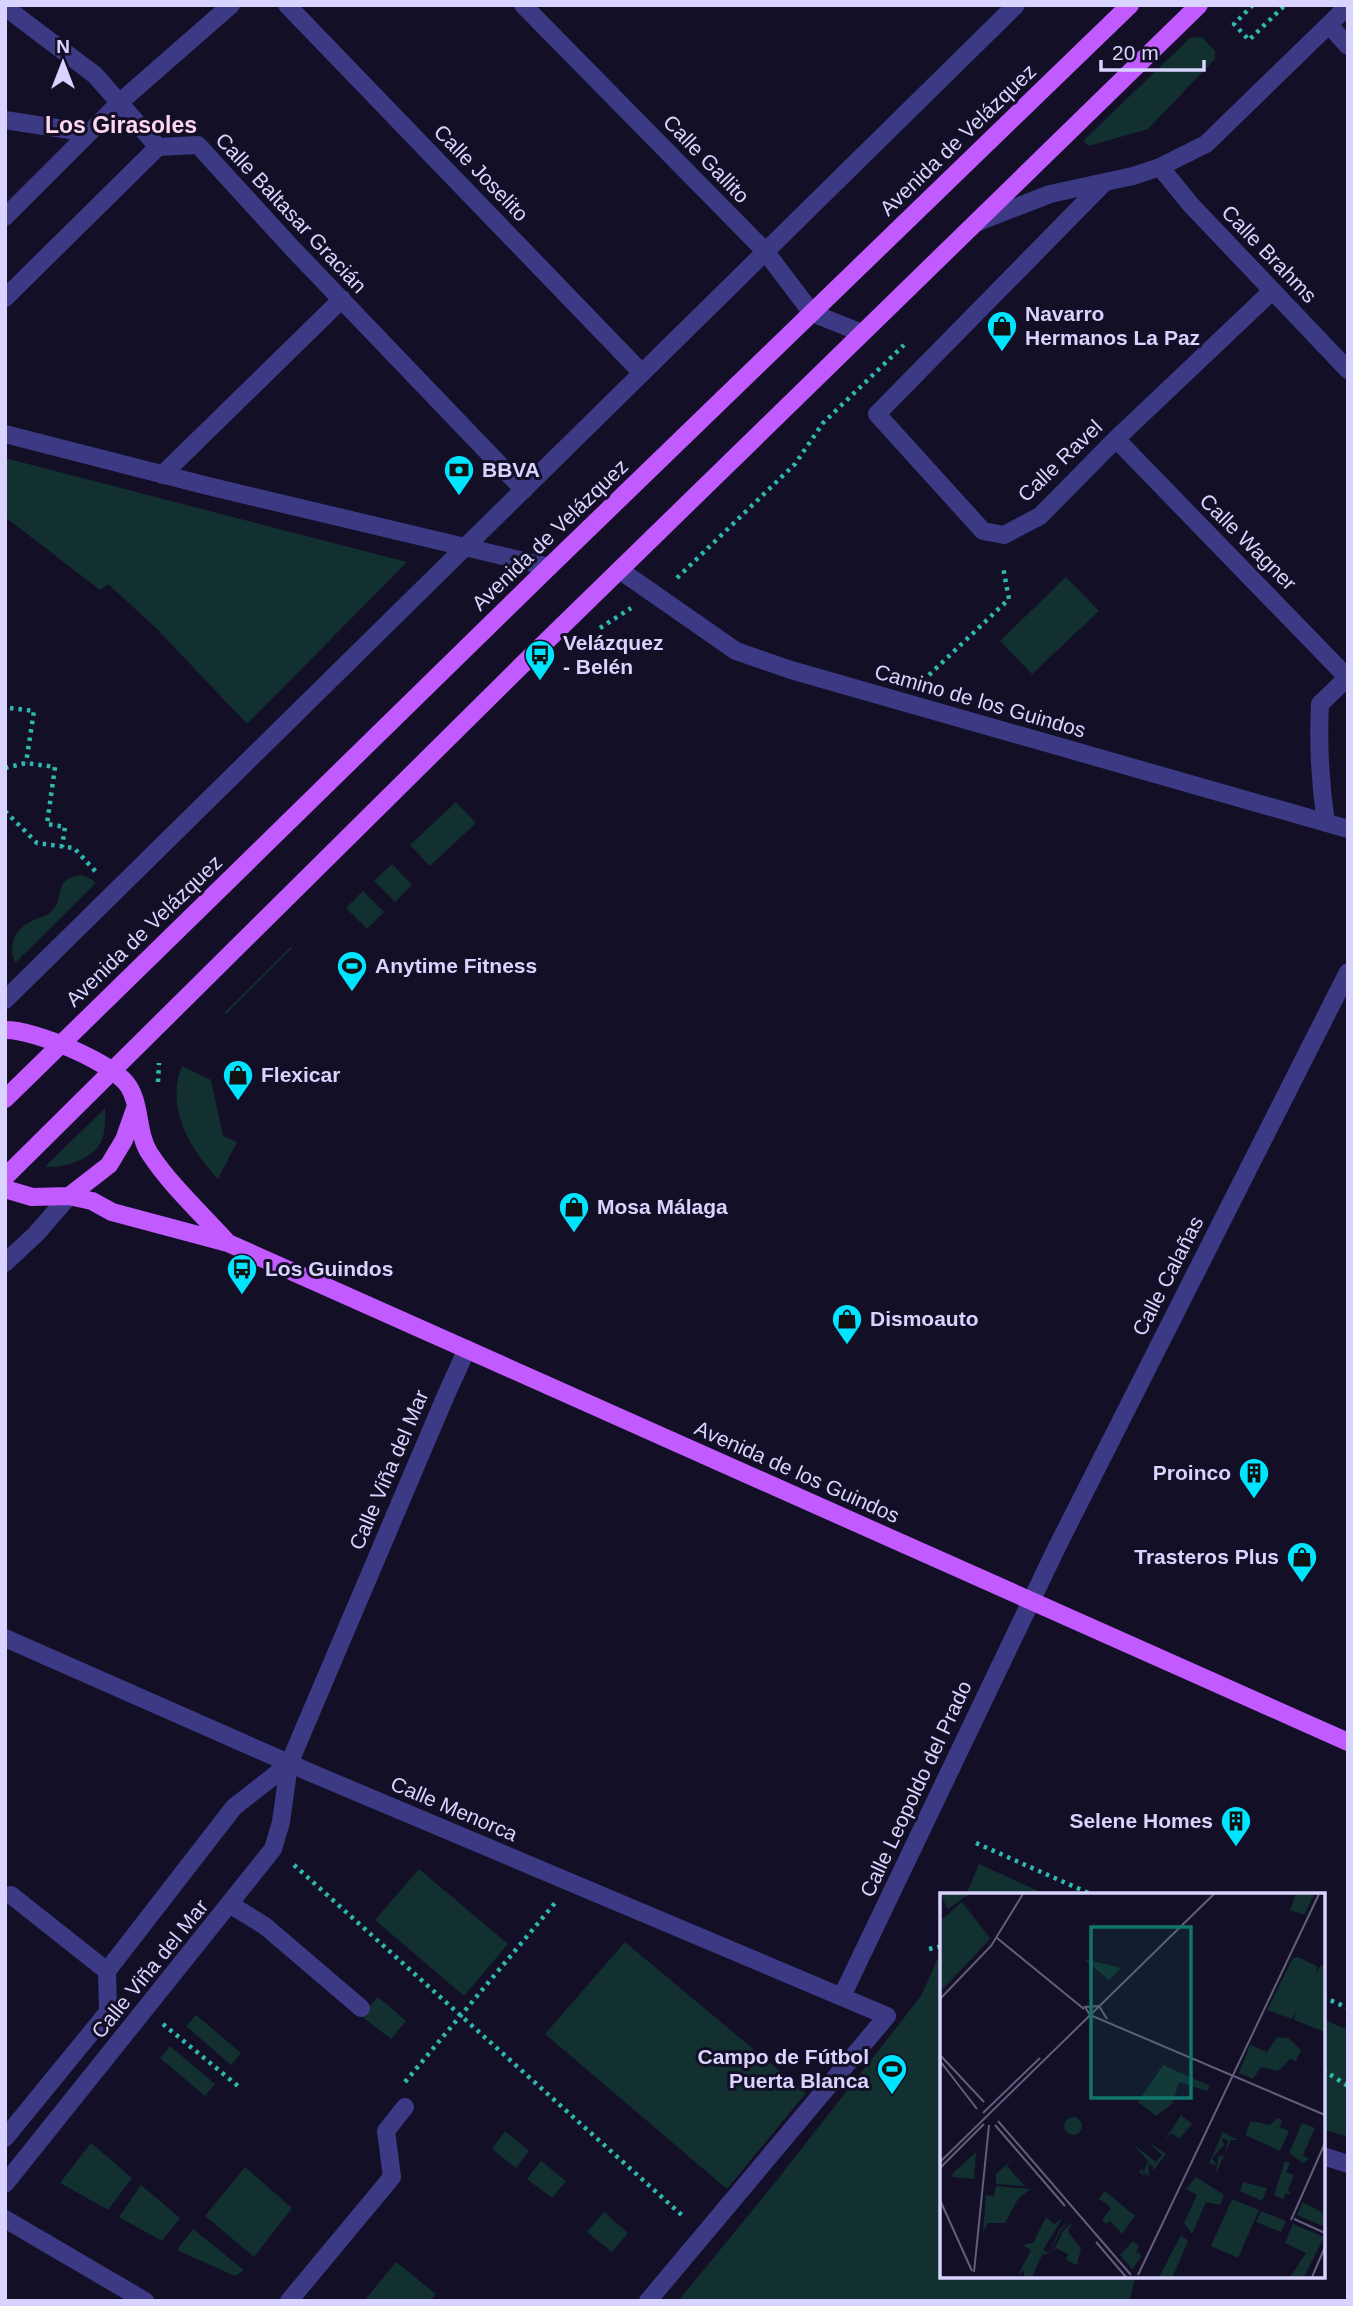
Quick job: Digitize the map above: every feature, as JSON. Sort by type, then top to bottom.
[{"type":"main road","name":"Avenida de Velázquez","points":[[5,1099],[549,567],[1130,5]]},
{"type":"main road","points":[[5,1177],[1199,5]]},
{"type":"main road","points":[[5,1030],[36,1034],[113,1069]]},
{"type":"main road","name":"Avenida de los Guindos","points":[[113,1069],[130,1087],[147,1150],[159,1167],[228,1243]]},
{"type":"main road","points":[[69,1196],[109,1165],[124,1140],[136,1107]]},
{"type":"main road","name":"Avenida de los Guindos","points":[[5,1189],[32,1197],[69,1196],[92,1201],[112,1212],[228,1243],[1348,1742]]},
{"type":"street","points":[[5,217],[119,103],[231,5]]},
{"type":"street","name":"Calle Joselito","points":[[287,5],[641,372]]},
{"type":"street","name":"Calle Gallito","points":[[523,5],[765,251],[812,313]]},
{"type":"street","points":[[5,1000],[1016,5]]},
{"type":"street","points":[[978,222],[1050,194],[1102,184],[1160,167],[1206,144],[1348,6]]},
{"type":"street","points":[[5,7],[95,75],[158,146],[5,298]]},
{"type":"street","points":[[1329,25],[1348,46]]},
{"type":"street","points":[[5,120],[89,133]]},
{"type":"street","name":"Calle Baltasar Gracián","points":[[158,146],[198,145],[524,490]]},
{"type":"street","name":"Calle Brahms","points":[[1160,167],[1181,194],[1348,370]]},
{"type":"street","name":"Calle Ravel","points":[[1102,184],[877,414],[983,531],[1004,535],[1040,516],[1116,439],[1272,291]]},
{"type":"street","points":[[162,475],[342,299]]},
{"type":"street","points":[[812,313],[862,333]]},
{"type":"street","points":[[5,434],[162,475],[549,567]]},
{"type":"street","name":"Calle Wagner","points":[[1116,439],[1348,677]]},
{"type":"street","name":"Camino de los Guindos","points":[[621,571],[736,651],[791,670],[1348,829]]},
{"type":"street","points":[[1326,823],[1318,735],[1320,704],[1348,677]]},
{"type":"street","name":"Calle Calañas","points":[[1030,1601],[1348,971]]},
{"type":"street","points":[[5,1263],[36,1234],[69,1196]]},
{"type":"street","name":"Calle Viña del Mar","points":[[5,2185],[274,1849],[281,1822],[289,1763],[467,1349]]},
{"type":"street","name":"Calle Leopoldo del Prado","points":[[842,1996],[1030,1601]]},
{"type":"street","name":"Calle Menorca","points":[[5,1638],[289,1763],[887,2016],[704,2235]]},
{"type":"street","name":"Calle Viña del Mar","points":[[5,2138],[108,2012],[107,1971],[234,1807],[289,1763]]},
{"type":"street","points":[[12,1895],[107,1971]]},
{"type":"street","points":[[231,1905],[265,1926],[360,2008]]},
{"type":"street","points":[[289,2301],[392,2177],[386,2131],[405,2107]]},
{"type":"street","points":[[1325,2157],[1348,2164]]},
{"type":"street","points":[[5,2219],[145,2301]]},
{"type":"street","points":[[648,2301],[704,2235]]},
{"type":"path","points":[[1254,5],[1234,24],[1249,40],[1285,5]]},
{"type":"path","points":[[929,675],[1009,600],[1003,567]]},
{"type":"path","points":[[10,708],[34,711],[26,763]]},
{"type":"path","points":[[5,768],[26,763],[55,767],[47,824],[65,827],[62,847]]},
{"type":"path","points":[[5,811],[37,843],[74,848],[114,891]]},
{"type":"path","points":[[976,1843],[1088,1893]]},
{"type":"path","points":[[274,1849],[309,1877],[704,2235]]},
{"type":"path","points":[[402,2086],[559,1899],[567,1881]]},
{"type":"path","points":[[929,1949],[940,1946]]},
{"type":"path","points":[[1325,1998],[1348,2008]]},
{"type":"path","points":[[146,2010],[238,2086]]},
{"type":"path","points":[[1325,2071],[1348,2086]]},
{"type":"green space","points":[[1202,37],[1215,51],[1215,59],[1148,129],[1089,146],[1083,141],[1190,38]]},
{"type":"green space","points":[[5,458],[407,562],[247,724],[156,628],[108,584],[100,590],[5,517]]},
{"type":"green space","points":[[1066,577],[1099,611],[1032,674],[1000,641]]},
{"type":"green space","points":[[456,802],[476,823],[430,866],[410,845]]},
{"type":"green space","points":[[392,864],[412,885],[395,902],[374,881]]},
{"type":"green space","points":[[81,875],[96,883],[15,963],[12,950],[17,933],[26,924],[52,911],[66,880]]},
{"type":"green space","points":[[363,891],[384,912],[367,929],[346,908]]},
{"type":"green space","points":[[292,948],[226,1014],[225,1012]]},
{"type":"green space","points":[[182,1066],[211,1080],[223,1136],[237,1142],[218,1179],[198,1154],[183,1127],[177,1097]]},
{"type":"green space","points":[[105,1108],[104,1134],[91,1154],[76,1162],[45,1167]]},
{"type":"green space","points":[[979,1864],[1043,1893],[967,1893]]},
{"type":"green space","points":[[419,1869],[508,1944],[464,1996],[375,1920]]},
{"type":"green space","points":[[625,1942],[806,2093],[727,2189],[545,2034]]},
{"type":"green space","name":"Campo de Fútbol Puerta Blanca","points":[[940,1953],[940,2278],[1135,2278],[1129,2301],[678,2301],[770,2189],[921,1996]]},
{"type":"green space","points":[[378,1997],[406,2021],[391,2039],[361,2016]]},
{"type":"green space","points":[[196,2015],[241,2053],[231,2065],[186,2026]]},
{"type":"green space","points":[[1325,2020],[1348,2030],[1348,2137],[1325,2130]]},
{"type":"green space","points":[[170,2046],[215,2084],[205,2096],[160,2058]]},
{"type":"green space","points":[[505,2131],[529,2151],[516,2168],[492,2149]]},
{"type":"green space","points":[[91,2143],[132,2178],[108,2210],[60,2183]]},
{"type":"green space","points":[[541,2161],[566,2181],[552,2198],[527,2179]]},
{"type":"green space","points":[[245,2167],[292,2208],[254,2257],[205,2216]]},
{"type":"green space","points":[[141,2185],[180,2218],[162,2241],[119,2217]]},
{"type":"green space","points":[[604,2212],[628,2233],[612,2252],[587,2232]]},
{"type":"green space","points":[[193,2229],[244,2270],[235,2276],[177,2250]]},
{"type":"green space","points":[[396,2262],[436,2294],[430,2301],[364,2301]]},
{"type":"place","name":"Navarro Hermanos La Paz","points":[[1002,353]]},
{"type":"place","name":"BBVA","points":[[459,497]]},
{"type":"place","name":"Velázquez - Belén","points":[[540,682]]},
{"type":"place","name":"Anytime Fitness","points":[[352,993]]},
{"type":"place","name":"Flexicar","points":[[238,1102]]},
{"type":"place","name":"Mosa Málaga","points":[[574,1234]]},
{"type":"place","name":"Los Guindos","points":[[242,1296]]},
{"type":"place","name":"Dismoauto","points":[[847,1346]]},
{"type":"place","name":"Proinco","points":[[1254,1500]]},
{"type":"place","name":"Trasteros Plus","points":[[1302,1584]]},
{"type":"place","name":"Selene Homes","points":[[1236,1848]]},
{"type":"place","name":"Campo de Fútbol Puerta Blanca","points":[[892,2096]]},
{"type":"district","name":"Los Girasoles","points":[[121,125]]}]
